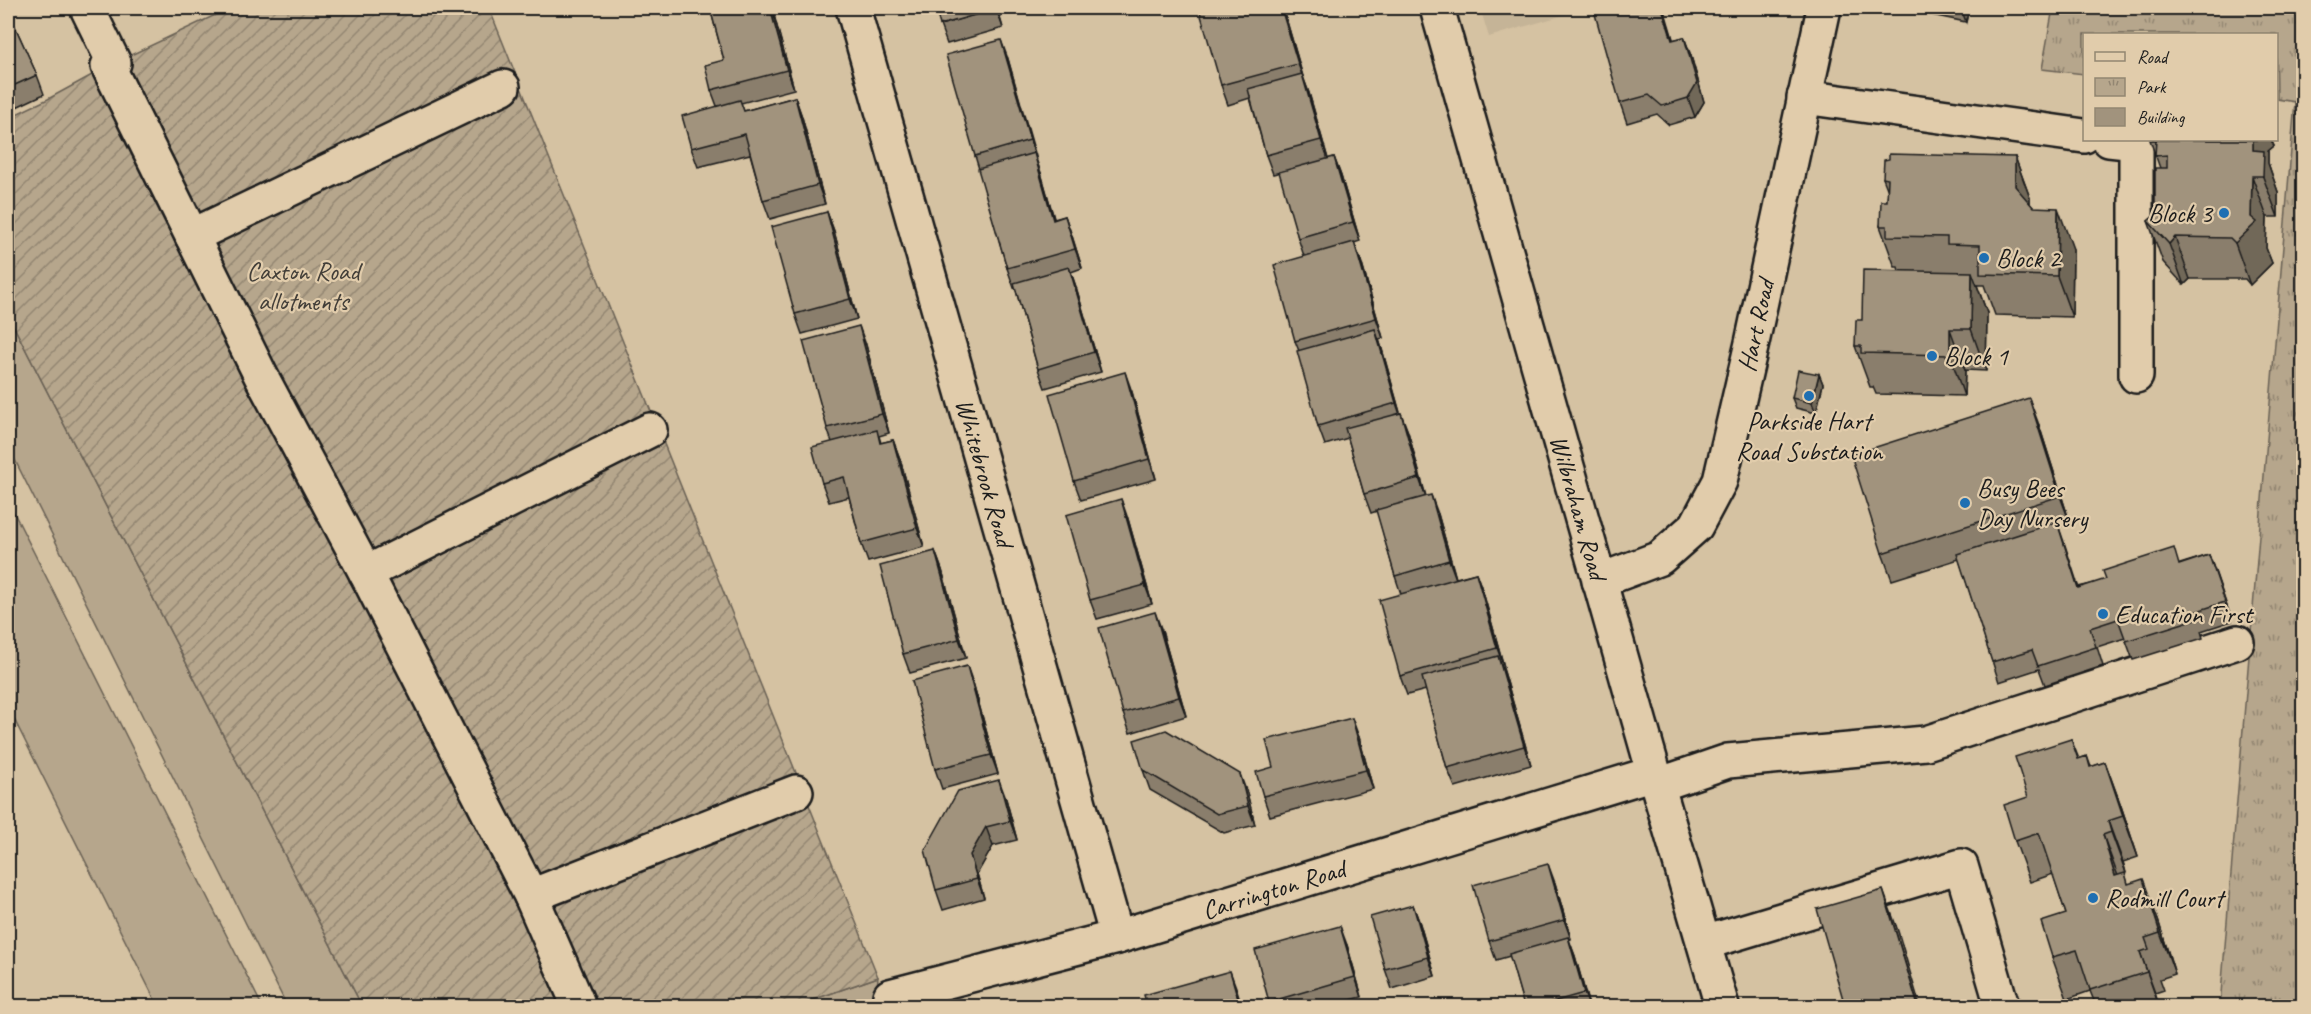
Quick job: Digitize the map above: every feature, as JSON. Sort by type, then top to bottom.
[{"type":"main road","points":[[87,8],[114,63],[108,66],[261,376],[366,573],[531,896],[579,1006]]},
{"type":"main road","name":"Whitebrook Road","points":[[854,8],[1117,938]]},
{"type":"main road","name":"Wilbraham Road","points":[[1437,8],[1722,1006]]},
{"type":"main road","name":"Hart Road","points":[[1599,581],[1660,558],[1696,526],[1720,481],[1824,8]]},
{"type":"main road","points":[[192,236],[503,87]]},
{"type":"main road","points":[[1803,97],[2083,136]]},
{"type":"main road","points":[[2118,141],[2136,143],[2136,376]]},
{"type":"main road","points":[[366,573],[650,429]]},
{"type":"main road","name":"Carrington Road","points":[[890,996],[1117,938],[1656,779],[1728,761],[1926,743],[2237,642]]},
{"type":"main road","points":[[531,896],[796,792]]},
{"type":"main road","points":[[1704,943],[1961,866],[2002,1006]]},
{"type":"shaded area","points":[[1480,8],[1588,8],[1489,37]]},
{"type":"green space","name":"Caxton Road allotments","points":[[230,8],[489,8],[878,977],[795,1006],[362,1006],[8,315],[8,118],[114,63]]},
{"type":"green space","points":[[2053,8],[2303,8],[2303,1006],[2220,1006],[2295,102],[2278,99],[2278,33],[2083,33],[2083,74],[2042,69]]},
{"type":"green space","points":[[8,315],[362,1006],[287,1006],[8,446]]},
{"type":"green space","points":[[8,501],[262,1006],[158,1006],[8,707]]},
{"type":"green space","points":[[878,977],[876,1002],[878,1006],[795,1006]]},
{"type":"building","points":[[710,8],[770,8],[787,70],[711,90],[705,65],[724,60]]},
{"type":"building","points":[[935,8],[996,8],[996,9],[940,25]]},
{"type":"building","points":[[1215,8],[1281,8],[1298,64],[1221,85],[1200,12]]},
{"type":"building","points":[[1619,8],[1662,8],[1672,40],[1684,37],[1697,83],[1688,98],[1662,106],[1649,95],[1620,103],[1595,14]]},
{"type":"building","points":[[8,11],[37,75],[8,88]]},
{"type":"building","points":[[1001,40],[1030,140],[975,156],[946,55]]},
{"type":"building","points":[[1302,74],[1321,140],[1266,155],[1248,89]]},
{"type":"building","points":[[795,97],[818,185],[763,200],[745,134],[691,148],[682,116],[740,100],[744,111]]},
{"type":"building","points":[[2156,141],[2253,141],[2253,150],[2264,151],[2263,176],[2252,176],[2251,217],[2257,222],[2235,243],[2230,238],[2175,237],[2169,244],[2148,221],[2155,215],[2155,168],[2167,168],[2167,155],[2155,156]]},
{"type":"building","points":[[1034,153],[1053,220],[1065,216],[1075,249],[1007,268],[978,169]]},
{"type":"building","points":[[1889,154],[2015,157],[2015,186],[2033,207],[2058,208],[2057,276],[1980,274],[1980,245],[1947,244],[1947,237],[1887,236],[1887,226],[1880,226],[1881,201],[1887,201],[1888,179],[1883,178],[1884,160],[1889,159]]},
{"type":"building","points":[[1334,157],[1353,222],[1298,238],[1279,172]]},
{"type":"building","points":[[827,212],[850,299],[795,314],[771,227]]},
{"type":"building","points":[[1354,242],[1376,318],[1295,341],[1274,265]]},
{"type":"building","points":[[1069,267],[1094,352],[1038,369],[1014,283]]},
{"type":"building","points":[[1863,270],[1972,272],[1971,329],[1950,329],[1950,355],[1861,353],[1861,346],[1855,346],[1856,320],[1862,320]]},
{"type":"building","points":[[859,326],[882,414],[827,428],[803,341]]},
{"type":"building","points":[[1375,329],[1396,403],[1318,426],[1297,351]]},
{"type":"building","points":[[1798,370],[1819,374],[1812,403],[1792,398]]},
{"type":"building","points":[[1125,372],[1149,459],[1074,481],[1049,394]]},
{"type":"building","name":"Busy Bees Day Nursery","points":[[2029,398],[2060,496],[1882,553],[1851,455]]},
{"type":"building","points":[[1401,413],[1419,478],[1364,494],[1345,428]]},
{"type":"building","points":[[877,430],[880,443],[893,440],[917,528],[861,543],[844,477],[822,483],[812,447]]},
{"type":"building","points":[[1431,495],[1449,560],[1395,576],[1376,510]]},
{"type":"building","points":[[1121,499],[1145,585],[1090,600],[1066,515]]},
{"type":"building","name":"Education First","points":[[2057,522],[2078,588],[2106,579],[2103,571],[2174,548],[2179,565],[2209,555],[2225,602],[2194,612],[2196,619],[2126,641],[2118,619],[2090,628],[2096,647],[2038,666],[2032,650],[1992,662],[1957,554]]},
{"type":"building","points":[[935,551],[959,639],[903,654],[880,566]]},
{"type":"building","points":[[1476,573],[1497,648],[1400,676],[1379,600]]},
{"type":"building","points":[[1155,612],[1179,697],[1123,713],[1099,628]]},
{"type":"building","points":[[1498,656],[1524,746],[1447,768],[1422,677]]},
{"type":"building","points":[[967,666],[991,755],[935,769],[912,681]]},
{"type":"building","points":[[1352,718],[1366,770],[1263,796],[1256,772],[1273,767],[1266,740]]},
{"type":"building","points":[[1166,730],[1240,774],[1248,806],[1217,814],[1143,770],[1134,740]]},
{"type":"building","name":"Rodmill Court","points":[[2071,739],[2078,759],[2087,756],[2090,767],[2105,762],[2123,816],[2108,821],[2111,832],[2103,835],[2115,876],[2125,873],[2128,884],[2143,879],[2160,933],[2145,938],[2149,949],[2140,952],[2147,972],[2090,990],[2077,950],[2052,957],[2041,922],[2066,914],[2039,833],[2015,841],[2004,805],[2028,797],[2015,757]]},
{"type":"building","points":[[999,780],[1010,821],[986,827],[970,855],[977,879],[936,890],[925,850],[958,791]]},
{"type":"building","points":[[1548,864],[1564,920],[1489,941],[1473,885]]},
{"type":"building","points":[[1883,890],[1918,1006],[1845,1006],[1817,909]]},
{"type":"building","points":[[1413,905],[1428,957],[1385,969],[1370,917]]},
{"type":"building","points":[[1340,926],[1355,977],[1269,1002],[1255,950]]},
{"type":"building","points":[[1568,937],[1584,993],[1538,1006],[1524,1006],[1509,954]]},
{"type":"building","points":[[1230,971],[1240,1006],[1147,1006],[1144,995]]},
{"type":"place","name":"Block 3","points":[[2224,213]]},
{"type":"place","name":"Block 2","points":[[1984,258]]},
{"type":"place","name":"Block 1","points":[[1932,356]]},
{"type":"place","name":"Parkside Hart Road Substation","points":[[1809,396]]},
{"type":"place","name":"Busy Bees Day Nursery","points":[[1965,503]]},
{"type":"place","name":"Education First","points":[[2103,614]]},
{"type":"place","name":"Rodmill Court","points":[[2093,898]]}]
